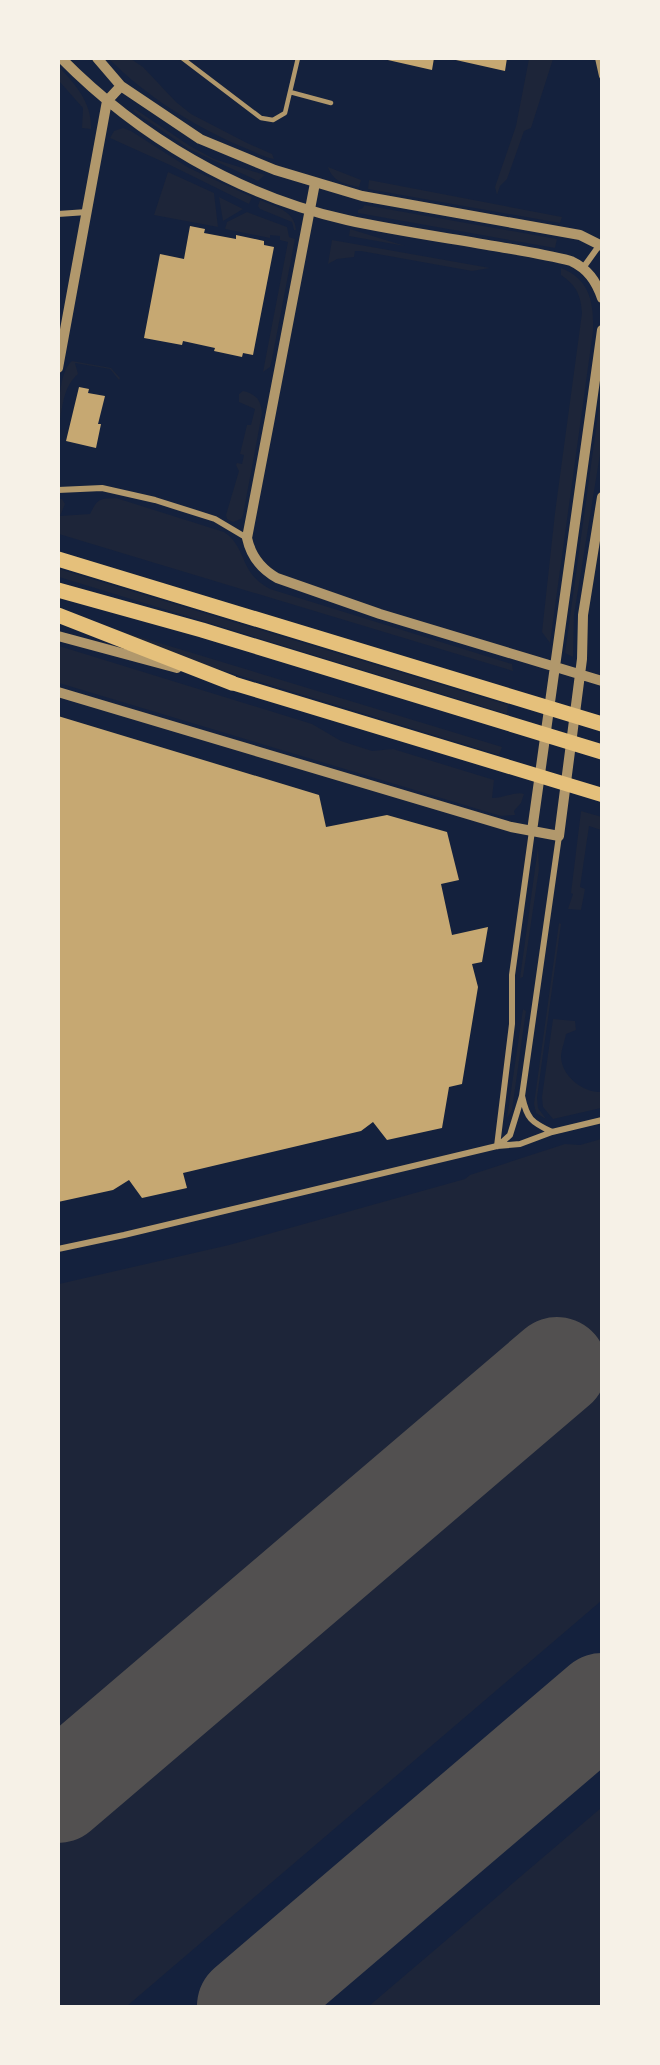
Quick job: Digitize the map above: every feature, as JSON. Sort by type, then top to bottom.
[{"type":"highway","points":[[58,559],[602,724]]},
{"type":"highway","points":[[58,590],[202,630],[602,752]]},
{"type":"highway","points":[[58,615],[232,682]]},
{"type":"main road","points":[[232,682],[601,795]]},
{"type":"street","points":[[62,58],[107,101],[156,138],[202,165],[249,187],[349,220],[571,261],[583,268],[596,283],[602,298]]},
{"type":"street","points":[[97,58],[121,86],[200,139],[227,152],[315,183],[362,196],[580,236],[601,244],[583,268]]},
{"type":"street","points":[[598,58],[602,76]]},
{"type":"street","points":[[58,368],[107,101],[121,86]]},
{"type":"street","points":[[315,183],[247,538],[250,552],[267,572],[277,578],[380,614],[602,681]]},
{"type":"street","points":[[58,214],[87,212]]},
{"type":"street","points":[[497,1146],[512,1024],[512,975],[602,330]]},
{"type":"street","points":[[58,490],[102,488],[155,500],[215,519],[247,538]]},
{"type":"street","points":[[497,1146],[510,1135],[522,1096],[582,659],[583,615],[602,497]]},
{"type":"street","points":[[58,636],[232,682]]},
{"type":"street","points":[[58,692],[532,831],[559,836]]},
{"type":"street","points":[[522,1096],[526,1115],[535,1124],[552,1132]]},
{"type":"street","points":[[58,1249],[264,1203],[497,1146],[520,1144],[552,1132],[602,1120]]},
{"type":"lane","points":[[182,58],[261,118],[273,120],[285,113],[298,58]]},
{"type":"lane","points":[[290,92],[331,103]]},
{"type":"shaded area","points":[[109,59],[131,59],[143,67],[176,102],[191,114],[272,154],[274,159],[240,146],[187,119],[138,85]]},
{"type":"shaded area","points":[[529,59],[553,59],[531,128],[524,131],[507,179],[500,186],[497,195],[495,187],[516,126]]},
{"type":"shaded area","points":[[59,67],[82,95],[89,111],[91,129],[82,128],[83,108],[59,81]]},
{"type":"shaded area","points":[[135,109],[190,146],[214,159],[265,175],[258,181],[189,149],[133,111]]},
{"type":"shaded area","points":[[123,128],[189,168],[252,197],[249,204],[110,138],[114,131]]},
{"type":"shaded area","points":[[328,167],[361,180],[359,187],[336,179]]},
{"type":"shaded area","points":[[168,172],[214,193],[218,227],[154,215]]},
{"type":"shaded area","points":[[369,180],[562,217],[560,223],[368,189]]},
{"type":"shaded area","points":[[219,197],[243,209],[223,221]]},
{"type":"shaded area","points":[[260,200],[288,214],[295,224],[296,230],[292,222],[260,209],[258,206]]},
{"type":"shaded area","points":[[364,205],[557,239],[555,248],[358,213]]},
{"type":"shaded area","points":[[247,212],[287,227],[289,237],[295,239],[272,359],[270,367],[263,372],[288,242],[280,240],[280,236],[270,235],[270,238],[225,229],[227,222]]},
{"type":"shaded area","points":[[350,229],[405,246],[349,236]]},
{"type":"shaded area","points":[[332,240],[490,268],[472,271],[361,251],[355,251],[354,257],[337,259],[328,264]]},
{"type":"shaded area","points":[[561,268],[571,273],[584,285],[591,302],[593,331],[550,643],[542,632],[555,513],[582,313],[577,291],[561,275]]},
{"type":"shaded area","points":[[72,361],[111,368],[120,378],[119,380],[110,369],[75,363],[78,374],[66,391],[59,425],[62,381]]},
{"type":"shaded area","points":[[243,391],[257,398],[262,413],[243,515],[241,519],[233,522],[227,519],[226,515],[239,471],[236,465],[237,463],[242,464],[244,455],[240,454],[247,425],[251,425],[255,409],[239,402],[239,394]]},
{"type":"shaded area","points":[[601,393],[601,448],[574,615],[573,657],[565,653]]},
{"type":"shaded area","points":[[116,498],[224,532],[237,545],[253,575],[270,589],[512,664],[513,671],[59,534],[59,499],[62,499],[65,504],[60,516],[90,514],[100,500]]},
{"type":"shaded area","points":[[59,569],[508,705],[507,714],[59,577]]},
{"type":"shaded area","points":[[121,633],[502,747],[499,755],[189,660]]},
{"type":"shaded area","points":[[59,646],[312,724],[341,741],[372,751],[393,749],[494,780],[492,798],[524,794],[521,803],[514,811],[515,815],[501,816],[59,683]]},
{"type":"shaded area","points":[[581,811],[602,817],[601,830],[589,826],[580,887],[585,889],[581,910],[568,909],[573,894],[571,893]]},
{"type":"shaded area","points":[[538,847],[539,869],[523,977],[520,978]]},
{"type":"shaded area","points":[[559,923],[561,924],[537,1098],[538,1108],[546,1119],[536,1113],[534,1104]]},
{"type":"shaded area","points":[[523,1009],[526,1011],[512,1110],[507,1118]]},
{"type":"shaded area","points":[[553,1019],[575,1021],[576,1030],[566,1034],[561,1054],[562,1064],[565,1071],[581,1087],[601,1092],[601,1108],[553,1119],[543,1107],[542,1097]]},
{"type":"shaded area","points":[[601,1139],[601,1601],[127,2006],[59,2006],[59,1842],[589,1391],[541,1333],[59,1747],[59,1284],[229,1245],[465,1179],[470,1175],[565,1144],[580,1145]]},
{"type":"shaded area","points":[[601,1808],[601,2006],[369,2006]]},
{"type":"building","points":[[379,58],[434,58],[432,70]]},
{"type":"building","points":[[447,58],[507,58],[505,71]]},
{"type":"building","points":[[190,226],[205,229],[204,233],[236,239],[236,235],[264,241],[264,245],[274,247],[253,355],[243,353],[242,357],[183,341],[182,345],[144,338],[160,254],[184,259]]},
{"type":"building","points":[[79,387],[89,389],[88,393],[105,396],[98,424],[101,424],[96,448],[66,441]]},
{"type":"building","points":[[58,716],[319,795],[326,827],[387,815],[447,832],[459,880],[441,884],[452,935],[488,927],[482,962],[472,964],[478,987],[462,1084],[449,1087],[442,1128],[387,1140],[373,1122],[361,1131],[183,1173],[187,1188],[142,1198],[129,1180],[113,1190],[58,1202]]},
{"type":"runway","points":[[58,1793],[557,1367]]},
{"type":"runway","points":[[247,2006],[602,1703]]}]
